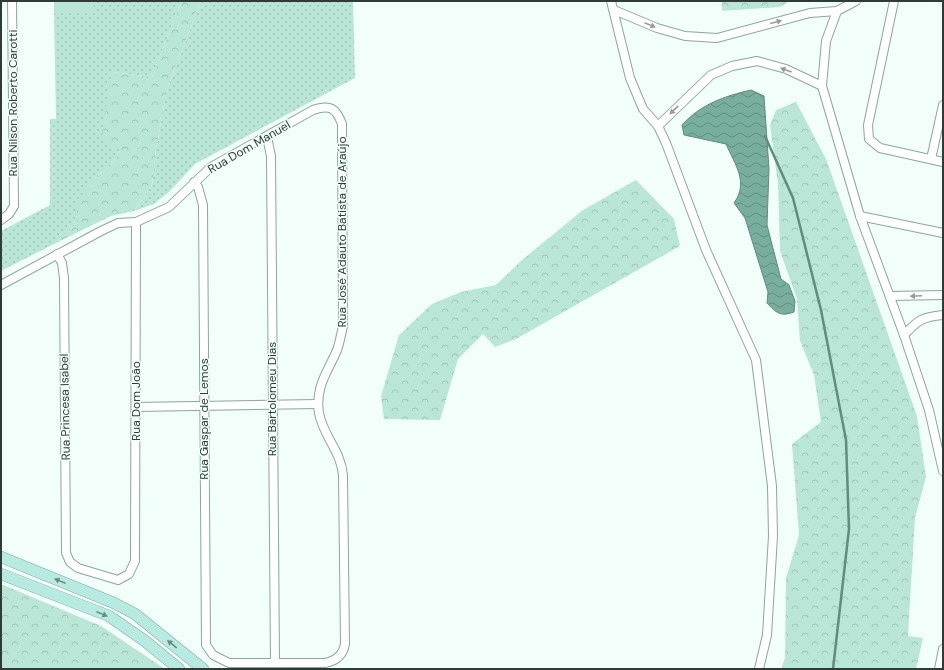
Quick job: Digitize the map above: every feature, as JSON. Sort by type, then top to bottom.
[{"type":"main road","points":[[1,557],[114,603],[135,614],[203,669]]},
{"type":"main road","points":[[1,574],[109,616],[179,669]]},
{"type":"street","name":"Rua Nilson Roberto Carotti","points":[[1,220],[9,214],[14,206],[12,1]]},
{"type":"street","points":[[610,1],[614,10],[630,78],[643,109],[658,126],[706,250],[756,360],[772,486],[773,536],[767,635],[759,669]]},
{"type":"street","points":[[614,10],[657,28],[684,36],[717,38],[810,13],[837,11],[856,1]]},
{"type":"street","points":[[894,1],[868,125],[869,139],[880,148],[943,162]]},
{"type":"street","points":[[837,11],[826,41],[822,86],[860,216],[904,335],[929,410],[943,471]]},
{"type":"street","points":[[658,126],[711,75],[732,66],[757,61],[786,69],[822,86]]},
{"type":"street","points":[[931,159],[943,105]]},
{"type":"street","name":"Rua Dom Manuel","points":[[1,285],[118,223],[136,222],[169,207],[211,167],[313,110],[324,106],[333,109]]},
{"type":"street","name":"Rua José Adauto Batista de Araújo","points":[[274,663],[325,663],[337,658],[345,644],[343,475],[337,451],[322,424],[318,404],[322,379],[338,349],[343,326],[342,124],[339,116],[333,109]]},
{"type":"street","name":"Rua Bartolomeu Dias","points":[[267,137],[271,156],[274,663]]},
{"type":"street","name":"Rua Gaspar de Lemos","points":[[194,182],[198,187],[203,205],[205,640],[208,649],[213,656],[228,663],[274,663]]},
{"type":"street","points":[[860,216],[943,233]]},
{"type":"street","name":"Rua Dom João","points":[[126,576],[131,571],[135,561],[136,222]]},
{"type":"street","name":"Rua Princesa Isabel","points":[[58,254],[62,263],[64,278],[66,552],[70,562],[81,570],[114,580],[126,576]]},
{"type":"street","points":[[890,296],[943,295]]},
{"type":"street","points":[[904,335],[917,321],[926,316],[943,316]]},
{"type":"street","points":[[136,407],[272,406],[318,404]]},
{"type":"street","points":[[938,669],[943,649]]},
{"type":"green space","points":[[54,1],[94,1],[94,11],[54,11]]},
{"type":"green space","points":[[94,1],[181,1],[152,77],[112,72],[120,150],[111,166],[96,176],[79,221],[58,242],[1,271],[1,231],[50,205],[50,119],[56,119],[54,11],[94,11]]},
{"type":"green space","points":[[181,1],[201,1],[167,90],[156,149],[152,185],[134,211],[111,216],[58,242],[79,221],[75,204],[96,176],[111,166],[120,150],[106,144],[102,132],[112,72],[152,77]]},
{"type":"green space","points":[[201,1],[353,1],[355,78],[195,164],[170,191],[154,204],[134,211],[152,185],[156,149],[167,90]]},
{"type":"green space","points":[[722,1],[790,1],[780,7],[722,11]]},
{"type":"green space","points":[[796,102],[826,159],[917,416],[926,477],[915,518],[908,636],[923,638],[916,669],[781,669],[785,658],[786,578],[799,535],[792,444],[821,422],[814,375],[800,341],[797,299],[780,251],[778,184],[770,125],[776,110]]},
{"type":"green space","points":[[636,180],[674,219],[680,246],[516,339],[495,347],[483,334],[458,359],[440,420],[384,419],[381,396],[399,335],[432,304],[461,292],[496,285],[522,260],[583,210]]},
{"type":"green space","points":[[1,584],[101,626],[165,669],[1,669]]},
{"type":"water","points":[[751,90],[764,96],[769,169],[767,225],[781,279],[789,285],[795,301],[794,312],[786,314],[776,312],[767,303],[768,292],[745,218],[734,203],[740,188],[740,181],[736,166],[726,144],[684,135],[682,125],[705,106],[723,98]]},
{"type":"waterway","points":[[765,136],[793,198],[821,310],[846,440],[849,529],[833,669]]}]
